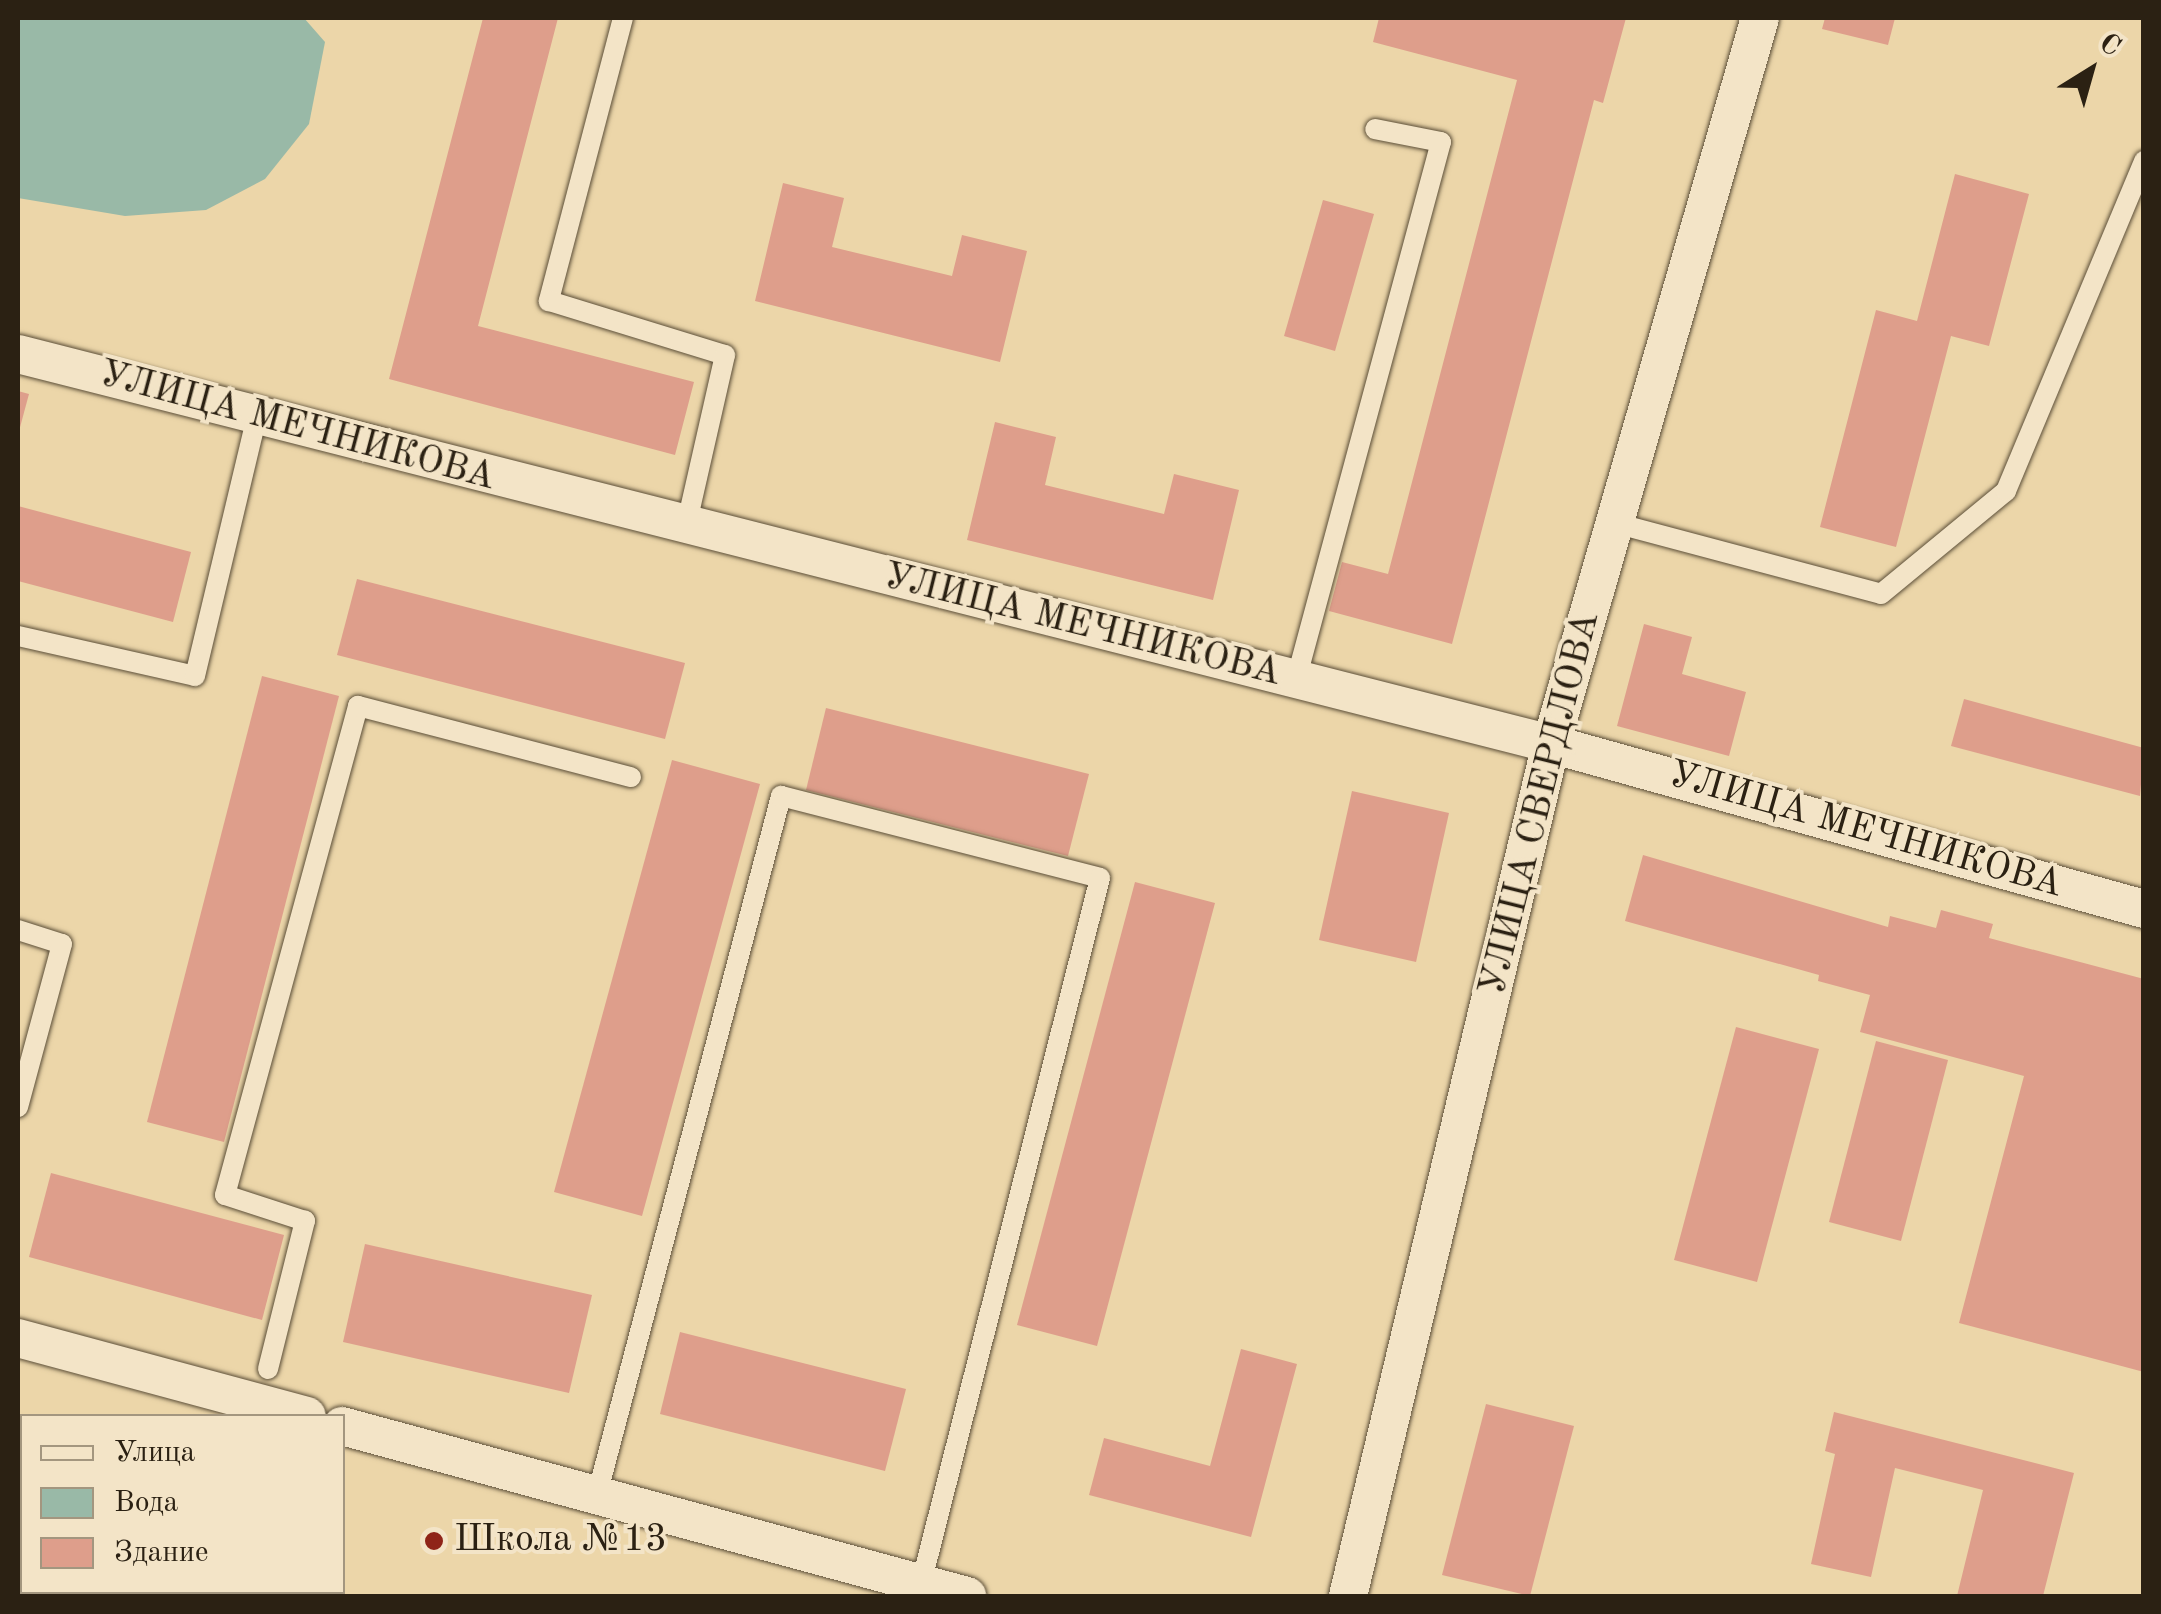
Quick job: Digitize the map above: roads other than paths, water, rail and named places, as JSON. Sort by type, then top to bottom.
[{"type":"street","name":"УЛИЦА СВЕРДЛОВА","points":[[1348,1596],[1551,744],[1760,18]]},
{"type":"street","name":"УЛИЦА МЕЧНИКОВА","points":[[18,354],[256,419],[1551,744],[2144,908]]},
{"type":"street","points":[[18,1338],[300,1414]]},
{"type":"street","points":[[345,1427],[966,1596]]},
{"type":"lane","points":[[623,18],[548,301],[724,355],[686,527]]},
{"type":"lane","points":[[1296,680],[1441,142],[1375,128]]},
{"type":"lane","points":[[1615,523],[1881,594],[2006,491],[2144,162]]},
{"type":"lane","points":[[18,636],[196,676],[256,419]]},
{"type":"lane","points":[[268,1369],[305,1221],[225,1195],[358,706],[631,777]]},
{"type":"lane","points":[[597,1496],[781,796],[1100,878],[921,1584]]},
{"type":"lane","points":[[18,930],[62,944],[18,1108]]},
{"type":"water","points":[[18,18],[304,18],[325,42],[309,124],[265,179],[206,210],[125,216],[18,198]]},
{"type":"place","name":"Школа №13","points":[[434,1541]]}]
